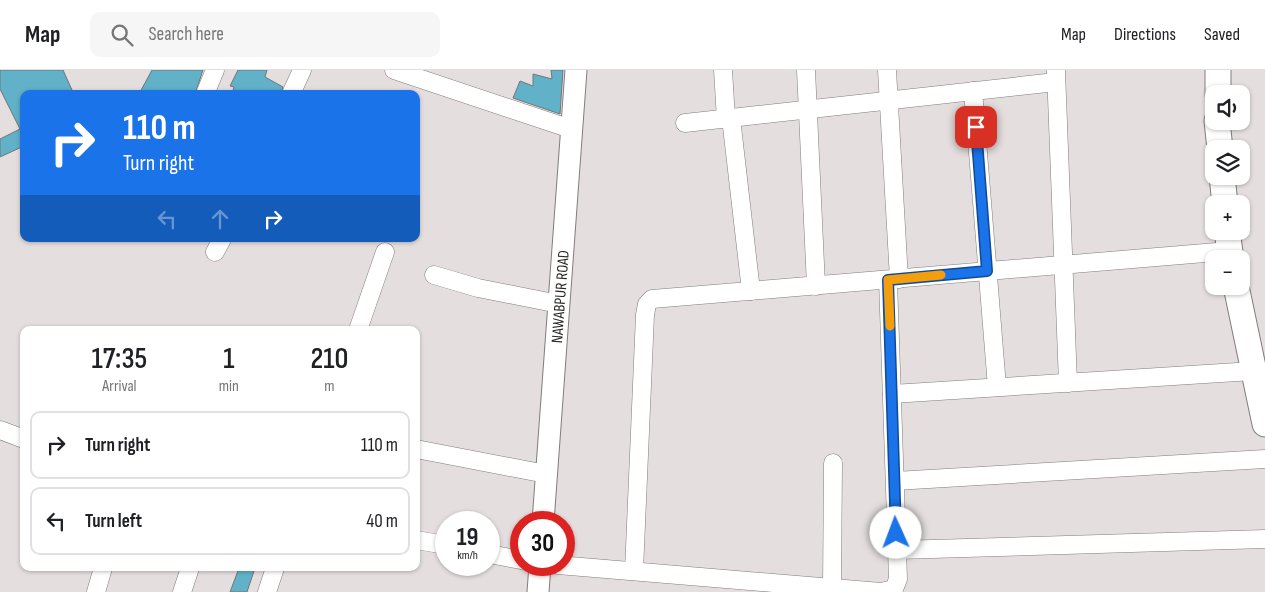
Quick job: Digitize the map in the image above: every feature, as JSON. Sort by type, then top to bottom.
[{"type":"main road","points":[[1218,70],[1218,85]]},
{"type":"main road","points":[[1238,295],[1265,424]]},
{"type":"street","points":[[207,90],[216,70]]},
{"type":"street","points":[[293,90],[302,70]]},
{"type":"street","points":[[394,70],[420,74],[572,129]]},
{"type":"street","name":"NAWABPUR ROAD","points":[[544,511],[576,70]]},
{"type":"street","points":[[723,70],[751,291]]},
{"type":"street","points":[[806,70],[816,286]]},
{"type":"street","points":[[575,566],[881,592],[894,588],[898,579],[892,394],[893,279],[887,70]]},
{"type":"street","points":[[685,123],[973,91],[1056,76],[1068,383]]},
{"type":"street","points":[[973,91],[997,387]]},
{"type":"street","points":[[634,571],[644,315],[647,304],[652,300],[1064,265],[1229,247]]},
{"type":"street","points":[[359,326],[385,252]]},
{"type":"street","points":[[434,275],[478,288],[558,304]]},
{"type":"street","points":[[892,394],[1253,371]]},
{"type":"street","points":[[0,430],[20,438]]},
{"type":"street","points":[[420,450],[546,474]]},
{"type":"street","points":[[895,481],[1265,459]]},
{"type":"street","points":[[832,588],[833,463]]},
{"type":"street","points":[[897,550],[1265,539]]},
{"type":"street","points":[[420,541],[435,543]]},
{"type":"street","points":[[96,592],[102,571]]},
{"type":"street","points":[[182,592],[189,571]]},
{"type":"street","points":[[267,592],[274,571]]},
{"type":"street","points":[[538,592],[539,576]]},
{"type":"building","points":[[0,70],[63,70],[72,90],[20,90],[20,129],[0,89]]},
{"type":"building","points":[[152,70],[203,70],[196,90],[141,90]]},
{"type":"building","points":[[238,70],[267,70],[265,77],[283,87],[282,90],[233,90],[234,87],[230,86]]},
{"type":"building","points":[[551,70],[563,70],[560,114],[513,98],[520,81],[533,86],[533,74],[552,79]]},
{"type":"building","points":[[20,129],[20,148],[0,157],[0,139]]},
{"type":"building","points":[[238,571],[254,571],[247,592],[230,592]]},
{"type":"slow traffic","points":[[890,326],[888,280],[941,275]]},
{"type":"route","points":[[896,533],[888,280],[987,271],[976,127]]}]
